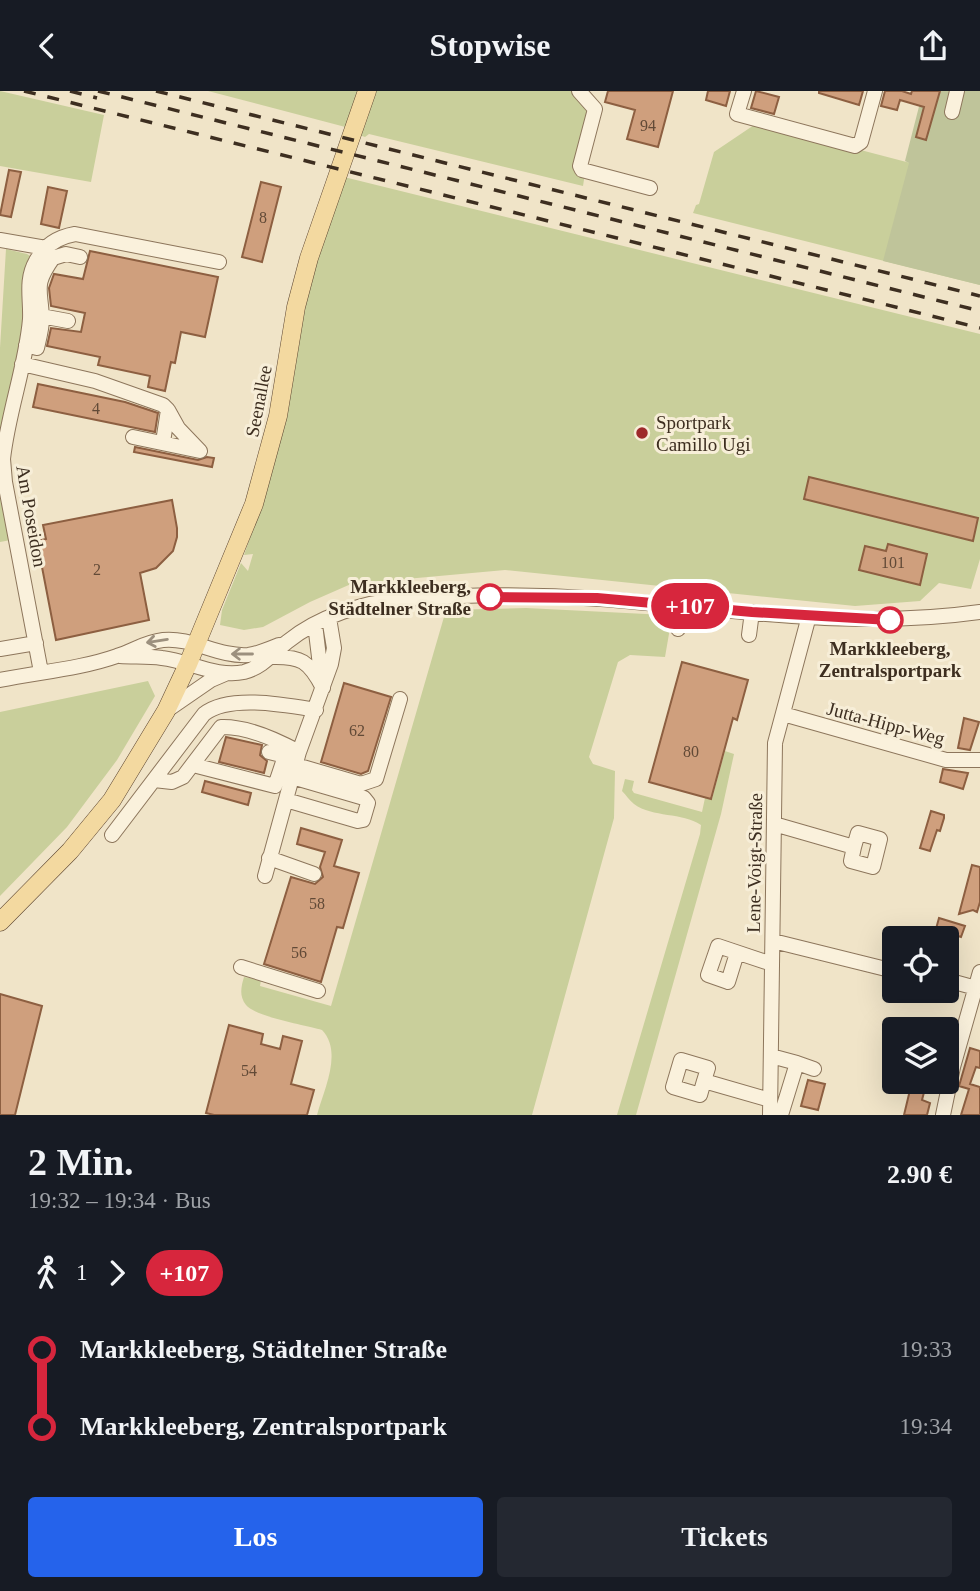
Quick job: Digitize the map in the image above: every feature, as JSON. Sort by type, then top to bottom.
[{"type":"main road","name":"Seenallee","points":[[0,922],[93,825],[121,786],[166,711],[188,664],[254,504],[275,426],[296,307],[309,258],[367,91]]},
{"type":"street","points":[[579,91],[595,109],[580,166],[582,170],[650,188]]},
{"type":"street","points":[[744,91],[737,114],[855,146],[861,142],[874,96]]},
{"type":"street","points":[[952,112],[957,91]]},
{"type":"street","points":[[26,345],[37,348],[41,316],[38,293],[41,274],[50,253],[64,236],[85,234],[219,262]]},
{"type":"street","points":[[0,240],[50,253],[80,257]]},
{"type":"street","name":"Am Poseidon","points":[[41,671],[3,459],[30,318],[28,280],[36,260],[50,253]]},
{"type":"street","points":[[41,316],[68,321]]},
{"type":"street","points":[[22,364],[95,381],[163,405],[178,428],[200,451],[133,437]]},
{"type":"street","points":[[163,442],[168,410]]},
{"type":"street","points":[[120,656],[140,644],[181,640],[227,653],[249,655],[286,642],[329,618],[370,604],[429,598],[597,598],[875,621],[980,613]]},
{"type":"street","points":[[678,629],[683,606]]},
{"type":"street","points":[[749,635],[752,612]]},
{"type":"street","name":"Lene-Voigt-Straße","points":[[770,1107],[775,743],[809,616]]},
{"type":"street","points":[[193,765],[275,786],[293,762],[316,710],[334,648],[329,618]]},
{"type":"street","points":[[315,624],[323,688]]},
{"type":"street","name":"Seenallee","points":[[166,711],[211,680],[246,671],[271,657],[286,642]]},
{"type":"street","points":[[0,649],[36,643]]},
{"type":"street","points":[[0,680],[120,656],[160,657],[226,674]]},
{"type":"street","points":[[271,657],[301,660],[315,672],[323,688]]},
{"type":"street","points":[[154,780],[172,782],[183,777],[220,727],[229,726],[278,740],[293,762],[361,783],[376,779],[400,699]]},
{"type":"street","points":[[112,835],[204,714],[212,708],[235,702],[316,710]]},
{"type":"street","name":"Jutta-Hipp-Weg","points":[[783,714],[946,760],[980,760]]},
{"type":"street","points":[[208,743],[223,747]]},
{"type":"street","points":[[269,752],[293,762],[368,803],[363,821],[358,821],[286,800]]},
{"type":"street","points":[[265,876],[286,800],[293,762]]},
{"type":"street","points":[[774,824],[854,847]]},
{"type":"street","points":[[269,858],[314,874]]},
{"type":"street","points":[[773,941],[882,969]]},
{"type":"street","points":[[737,953],[772,964]]},
{"type":"street","points":[[241,967],[318,991]]},
{"type":"street","points":[[943,1115],[953,1067],[980,972]]},
{"type":"street","points":[[959,983],[975,988]]},
{"type":"street","points":[[771,1056],[814,1069]]},
{"type":"street","points":[[781,1115],[797,1063]]},
{"type":"street","points":[[704,1081],[770,1107]]},
{"type":"green space","points":[[0,91],[104,115],[91,182],[0,166]]},
{"type":"green space","points":[[208,91],[367,91],[353,129]]},
{"type":"green space","points":[[375,91],[579,91],[595,109],[583,186],[369,134],[365,137],[359,135]]},
{"type":"green space","points":[[923,91],[980,91],[980,285],[883,261],[909,163],[905,161]]},
{"type":"green space","points":[[757,123],[918,165],[980,285],[693,213],[699,204],[714,152]]},
{"type":"green space","name":"Sportpark Camillo Ugi","points":[[344,177],[980,334],[980,559],[971,589],[939,583],[920,601],[855,606],[505,570],[351,584],[263,627],[244,630],[220,625],[222,610],[241,563],[248,571],[253,554],[244,555],[252,532],[310,279]]},
{"type":"green space","points":[[6,249],[27,254],[36,260],[30,318],[5,442],[16,539],[0,542],[0,348]]},
{"type":"green space","points":[[526,608],[666,615],[670,628],[665,657],[630,655],[618,662],[589,757],[593,764],[615,771],[614,818],[532,1115],[317,1115],[330,1071],[331,1049],[328,1039],[322,1030],[270,1017],[251,1009],[244,1002],[242,995],[244,977],[261,980],[260,986],[331,1006],[446,610]]},
{"type":"green space","points":[[148,681],[155,696],[117,760],[67,827],[0,896],[0,712]]},
{"type":"green space","points":[[725,751],[734,754],[721,814],[636,1115],[617,1115],[701,825],[634,804],[622,791],[625,779],[634,781],[634,793],[702,812],[705,798],[712,799]]},
{"type":"building","points":[[608,91],[673,91],[658,147],[627,139],[635,110],[605,102]]},
{"type":"building","points":[[708,91],[730,91],[726,106],[706,100]]},
{"type":"building","points":[[756,91],[779,97],[774,114],[751,108]]},
{"type":"building","points":[[819,91],[863,91],[859,105]]},
{"type":"building","points":[[885,91],[911,94],[912,91],[940,91],[926,140],[916,137],[924,107],[900,100],[897,110],[881,106]]},
{"type":"building","points":[[9,170],[21,172],[11,217],[0,215]]},
{"type":"building","points":[[261,182],[281,187],[262,262],[242,257]]},
{"type":"building","points":[[48,187],[67,191],[59,228],[41,224]]},
{"type":"building","points":[[90,251],[218,277],[205,337],[181,332],[175,363],[171,362],[165,391],[148,387],[150,376],[98,365],[100,357],[47,346],[51,328],[81,332],[85,313],[51,306],[49,288],[54,274],[83,279]]},
{"type":"building","points":[[38,384],[125,402],[158,413],[155,432],[33,407]]},
{"type":"building","points":[[135,447],[198,460],[214,458],[212,467],[134,452]]},
{"type":"building","points":[[809,477],[978,518],[973,541],[804,499]]},
{"type":"building","points":[[172,500],[177,528],[173,551],[156,568],[140,573],[149,620],[56,640],[37,541],[46,539],[43,525]]},
{"type":"building","points":[[888,544],[927,554],[920,585],[859,570],[865,546],[886,551]]},
{"type":"building","points":[[682,662],[748,680],[737,720],[733,718],[711,799],[649,782]]},
{"type":"building","points":[[344,683],[391,697],[368,771],[361,774],[321,762]]},
{"type":"building","points":[[964,718],[979,722],[970,750],[958,748]]},
{"type":"building","points":[[226,737],[262,745],[260,755],[267,761],[264,773],[219,762]]},
{"type":"building","points":[[943,769],[968,773],[963,789],[940,782]]},
{"type":"building","points":[[205,781],[251,793],[248,805],[202,792]]},
{"type":"building","points":[[931,811],[944,815],[944,818],[930,851],[920,848]]},
{"type":"building","points":[[301,828],[342,840],[334,866],[359,873],[343,928],[337,927],[321,982],[264,964],[291,877],[315,884],[323,877],[320,867],[325,852],[297,844]]},
{"type":"building","points":[[972,865],[980,867],[980,902],[977,912],[973,910],[959,914]]},
{"type":"building","points":[[939,918],[965,926],[961,937],[959,926],[937,926]]},
{"type":"building","points":[[0,994],[42,1006],[15,1115],[0,1115]]},
{"type":"building","points":[[229,1025],[263,1034],[261,1044],[280,1049],[283,1036],[302,1041],[291,1084],[314,1090],[307,1115],[206,1113]]},
{"type":"building","points":[[970,1048],[980,1051],[980,1068],[976,1067],[970,1084],[980,1087],[980,1115],[961,1115],[969,1089],[959,1086]]},
{"type":"building","points":[[808,1080],[825,1084],[818,1110],[801,1106]]},
{"type":"building","points":[[909,1094],[924,1094],[922,1100],[930,1103],[927,1115],[904,1115]]},
{"type":"railway","points":[[24,91],[980,328]]},
{"type":"railway","points":[[70,91],[97,98]]},
{"type":"railway","points":[[98,91],[980,311]]},
{"type":"railway","points":[[156,91],[980,296]]},
{"type":"bus line","name":"+107","points":[[490,597],[597,598],[752,612],[890,620]]},
{"type":"place","name":"Sportpark Camillo Ugi","points":[[642,433]]},
{"type":"place","name":"Markkleeberg, Städtelner Straße","points":[[490,597]]},
{"type":"place","name":"Markkleeberg, Zentralsportpark","points":[[890,620]]}]
